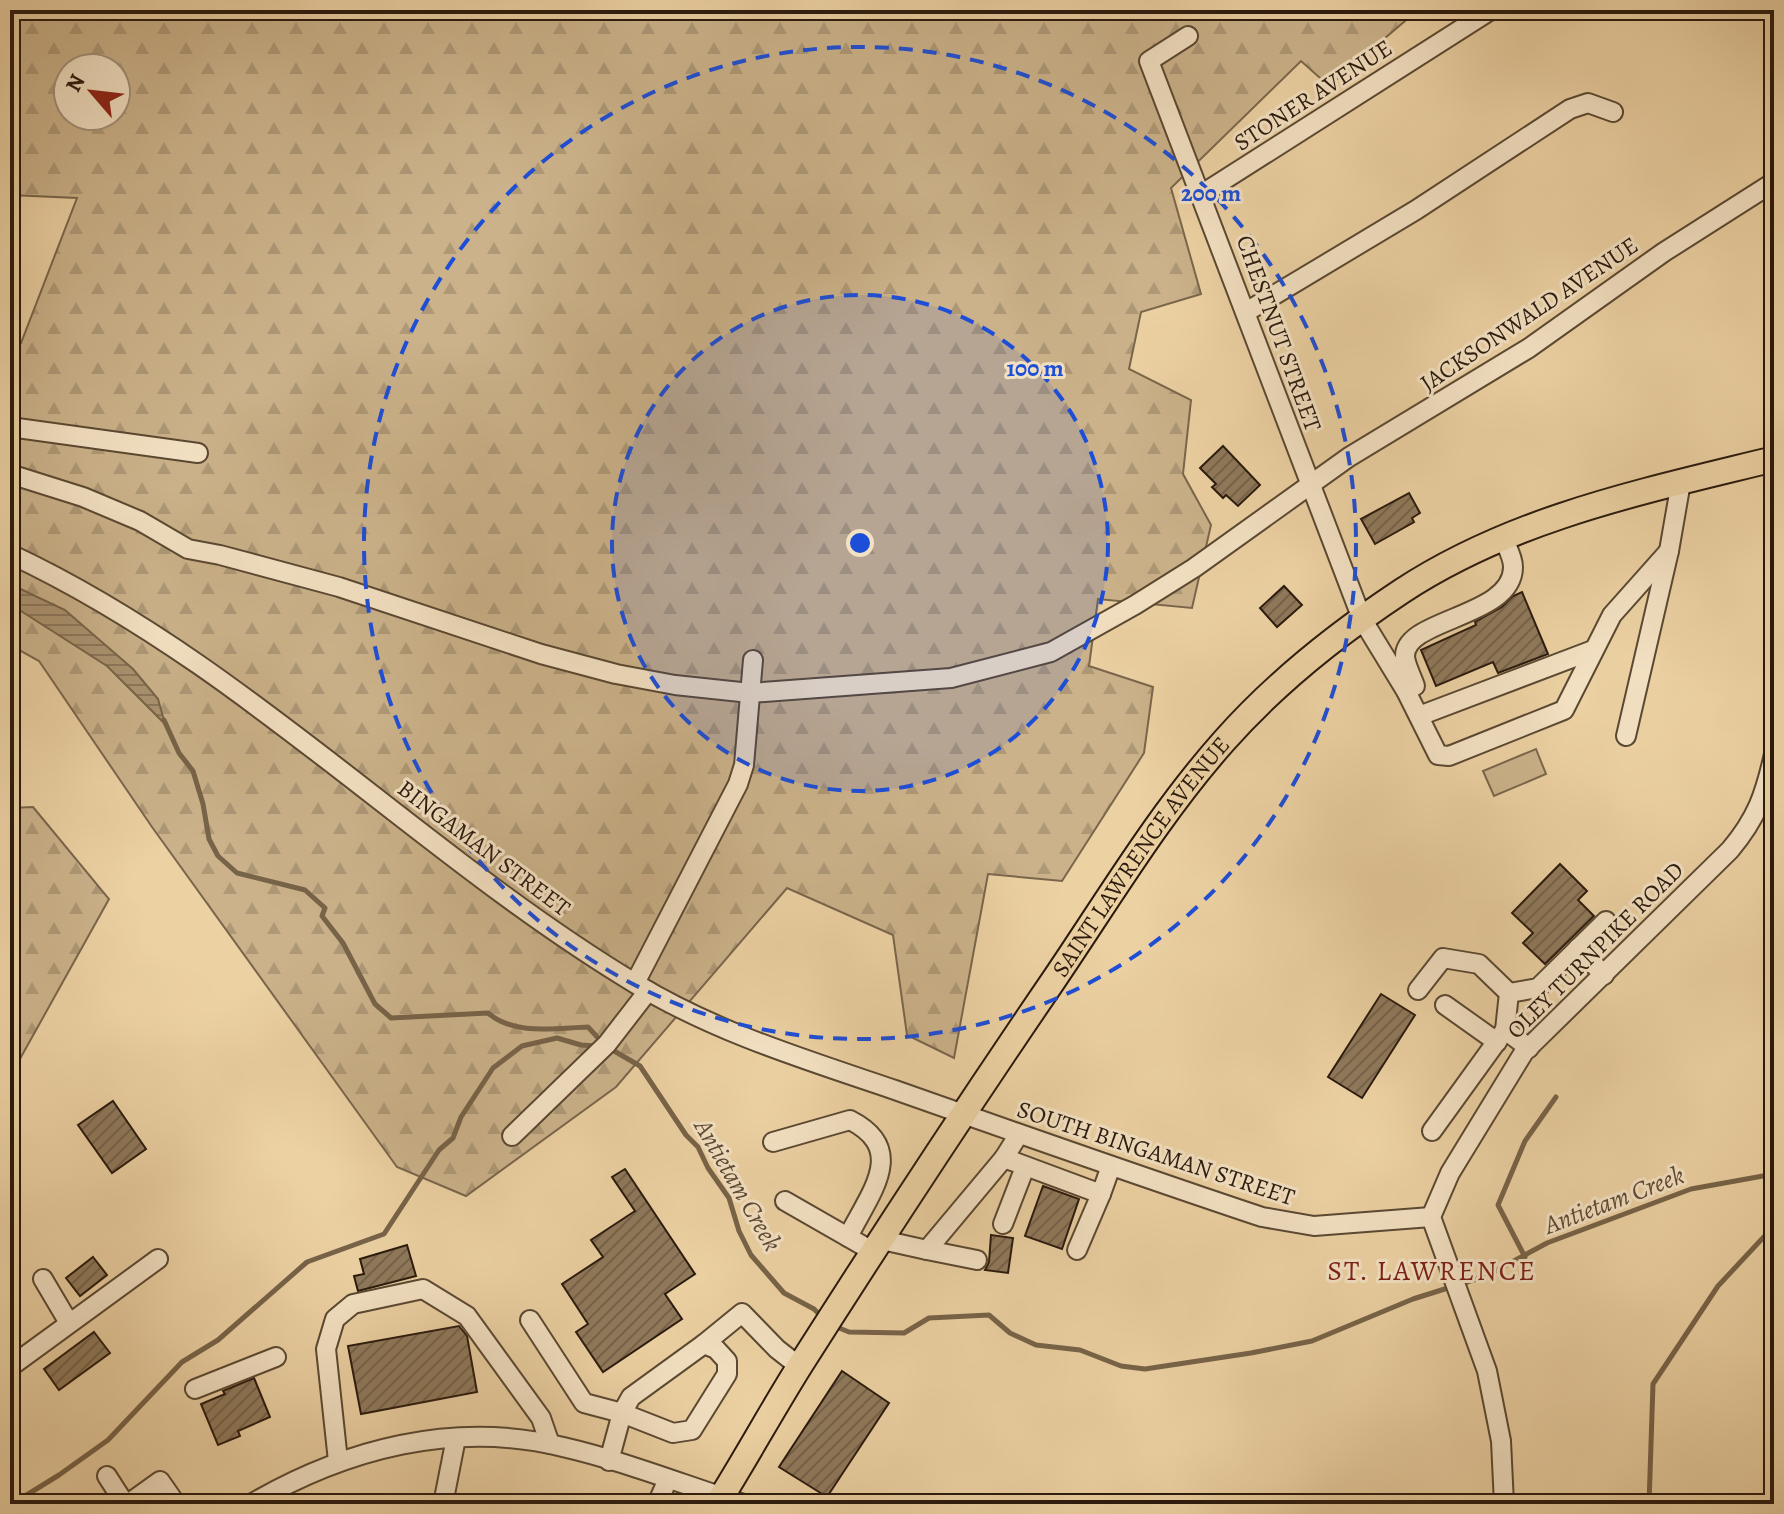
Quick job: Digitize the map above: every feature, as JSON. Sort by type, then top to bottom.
[{"type":"main road","name":"SAINT LAWRENCE AVENUE","points":[[727,1502],[814,1344],[964,1114],[1197,773],[1270,693],[1322,648],[1404,590],[1503,538],[1606,500],[1774,459]]},
{"type":"street","name":"STONER AVENUE","points":[[1202,194],[1491,10]]},
{"type":"street","name":"CHESTNUT STREET","points":[[1188,36],[1149,61],[1362,619],[1406,691],[1438,755],[1449,756],[1564,710],[1593,650]]},
{"type":"street","points":[[1246,312],[1416,210],[1570,109],[1588,103],[1613,112]]},
{"type":"street","name":"JACKSONWALD AVENUE","points":[[10,474],[83,497],[140,521],[188,549],[339,587],[541,654],[616,674],[675,685],[750,693],[951,678],[1051,652],[1135,605],[1194,568],[1309,484],[1529,348],[1664,252],[1774,182]]},
{"type":"street","points":[[10,427],[198,453]]},
{"type":"street","points":[[1626,736],[1669,551],[1681,482]]},
{"type":"street","points":[[1406,691],[1415,686],[1405,656],[1409,645],[1422,633],[1482,606],[1510,582],[1513,561],[1503,538]]},
{"type":"street","points":[[1419,716],[1593,650],[1612,615],[1669,551]]},
{"type":"street","name":"BINGAMAN STREET","points":[[10,554],[82,589],[184,653],[549,926],[642,987],[721,1027],[770,1047],[964,1114]]},
{"type":"street","points":[[512,1136],[607,1044],[642,987],[738,784],[744,765],[753,660]]},
{"type":"street","name":"OLEY TURNPIKE ROAD","points":[[1431,1217],[1441,1190],[1476,1129],[1507,1077],[1529,1048],[1745,832],[1764,797],[1774,754]]},
{"type":"street","points":[[1509,993],[1538,988],[1606,921]]},
{"type":"street","points":[[1578,948],[1604,975]]},
{"type":"street","points":[[1418,990],[1443,958],[1479,964],[1509,993]]},
{"type":"street","points":[[1432,1131],[1501,1036],[1509,993]]},
{"type":"street","points":[[1445,1005],[1529,1048]]},
{"type":"street","points":[[1448,1109],[1476,1129]]},
{"type":"street","name":"SOUTH BINGAMAN STREET","points":[[964,1114],[1262,1217],[1293,1224],[1348,1226],[1431,1217]]},
{"type":"street","points":[[773,1142],[850,1120],[869,1130],[883,1157],[879,1175],[848,1237]]},
{"type":"street","points":[[927,1250],[1004,1158],[1019,1134]]},
{"type":"street","points":[[1004,1158],[1101,1194]]},
{"type":"street","points":[[1077,1250],[1111,1166]]},
{"type":"street","points":[[1003,1224],[1025,1167]]},
{"type":"street","points":[[785,1201],[848,1237],[878,1246],[927,1250],[977,1260]]},
{"type":"street","points":[[1431,1217],[1476,1337],[1496,1411],[1501,1441],[1504,1504]]},
{"type":"street","points":[[10,1367],[158,1259]]},
{"type":"street","points":[[43,1279],[69,1323]]},
{"type":"street","points":[[338,1461],[326,1349],[335,1319],[353,1304],[423,1289],[467,1316],[541,1418],[550,1444]]},
{"type":"street","points":[[609,1461],[622,1413],[631,1397],[742,1313],[777,1349],[800,1367]]},
{"type":"street","points":[[530,1320],[584,1403],[622,1413],[673,1433],[692,1430],[727,1374],[727,1361],[716,1349],[704,1344]]},
{"type":"street","points":[[195,1389],[276,1357]]},
{"type":"street","points":[[251,1504],[285,1484],[338,1461],[383,1447],[456,1438],[503,1437],[550,1444],[609,1461],[727,1502]]},
{"type":"street","points":[[443,1504],[456,1438]]},
{"type":"street","points":[[107,1476],[127,1504],[160,1481],[176,1504]]},
{"type":"street","points":[[657,1504],[668,1479]]},
{"type":"green space","points":[[10,10],[1398,10],[1405,21],[1329,86],[1301,61],[1171,188],[1201,294],[1141,312],[1129,369],[1191,400],[1183,474],[1211,525],[1192,608],[1098,599],[1089,666],[1153,687],[1144,753],[1062,881],[988,874],[954,1058],[907,1035],[893,935],[787,888],[616,1087],[466,1196],[397,1167],[152,827],[39,661],[10,645],[10,341],[21,343],[77,198],[10,195]]},
{"type":"green space","points":[[1536,749],[1546,774],[1494,796],[1483,771]]},
{"type":"green space","points":[[33,807],[109,899],[16,1066],[10,1140],[10,808]]},
{"type":"shaded area","points":[[10,584],[65,610],[133,669],[158,699],[165,724],[107,666],[10,604]]},
{"type":"building","points":[[1223,446],[1260,485],[1238,506],[1212,487],[1216,484],[1200,468]]},
{"type":"building","points":[[1409,493],[1420,513],[1412,518],[1414,522],[1375,544],[1361,519]]},
{"type":"building","points":[[1284,586],[1302,605],[1277,627],[1260,608]]},
{"type":"building","points":[[1522,592],[1548,654],[1498,673],[1493,662],[1436,686],[1421,650],[1476,625],[1475,622]]},
{"type":"building","points":[[1560,864],[1587,891],[1578,900],[1594,916],[1545,964],[1523,943],[1533,933],[1512,913]]},
{"type":"building","points":[[1381,994],[1415,1015],[1362,1098],[1328,1077]]},
{"type":"building","points":[[113,1101],[146,1149],[112,1173],[78,1125]]},
{"type":"building","points":[[625,1169],[695,1274],[665,1294],[682,1319],[603,1372],[576,1332],[588,1324],[562,1284],[603,1257],[591,1240],[635,1211],[612,1177]]},
{"type":"building","points":[[1043,1186],[1079,1199],[1062,1249],[1025,1236]]},
{"type":"building","points":[[991,1235],[1013,1238],[1008,1273],[985,1270],[989,1262]]},
{"type":"building","points":[[407,1245],[416,1276],[358,1291],[354,1276],[364,1274],[360,1259]]},
{"type":"building","points":[[93,1257],[107,1275],[80,1296],[66,1278]]},
{"type":"building","points":[[459,1326],[467,1336],[477,1392],[361,1414],[348,1346]]},
{"type":"building","points":[[94,1332],[110,1353],[59,1390],[44,1369]]},
{"type":"building","points":[[842,1371],[889,1403],[827,1497],[779,1467]]},
{"type":"building","points":[[254,1378],[270,1417],[238,1431],[240,1436],[218,1445],[201,1404]]},
{"type":"waterway","name":"Antietam Creek","points":[[164,720],[179,753],[193,771],[209,839],[218,856],[237,873],[305,890],[325,908],[322,916],[343,943],[375,1004],[391,1018],[488,1013],[523,1028],[588,1027],[602,1042]]},
{"type":"waterway","points":[[12,1504],[108,1440],[182,1362],[218,1340],[307,1262],[384,1234],[439,1150],[453,1138],[461,1117],[493,1068],[522,1046],[557,1038],[597,1046]]},
{"type":"waterway","name":"Antietam Creek","points":[[609,1048],[640,1066],[686,1135],[698,1147],[729,1198],[739,1231],[751,1255],[784,1293],[814,1309],[823,1318]]},
{"type":"waterway","points":[[1525,1257],[1498,1205],[1525,1141],[1556,1097]]},
{"type":"waterway","name":"Antietam Creek","points":[[834,1326],[849,1332],[904,1333],[929,1318],[989,1315],[1010,1333],[1036,1345],[1080,1350],[1121,1366],[1145,1369],[1251,1353],[1312,1341],[1413,1299],[1486,1276],[1547,1243],[1691,1189],[1774,1174]]},
{"type":"waterway","points":[[1649,1504],[1653,1384],[1718,1286],[1774,1226]]},
{"type":"district","name":"ST. LAWRENCE","points":[[1432,1271]]}]
